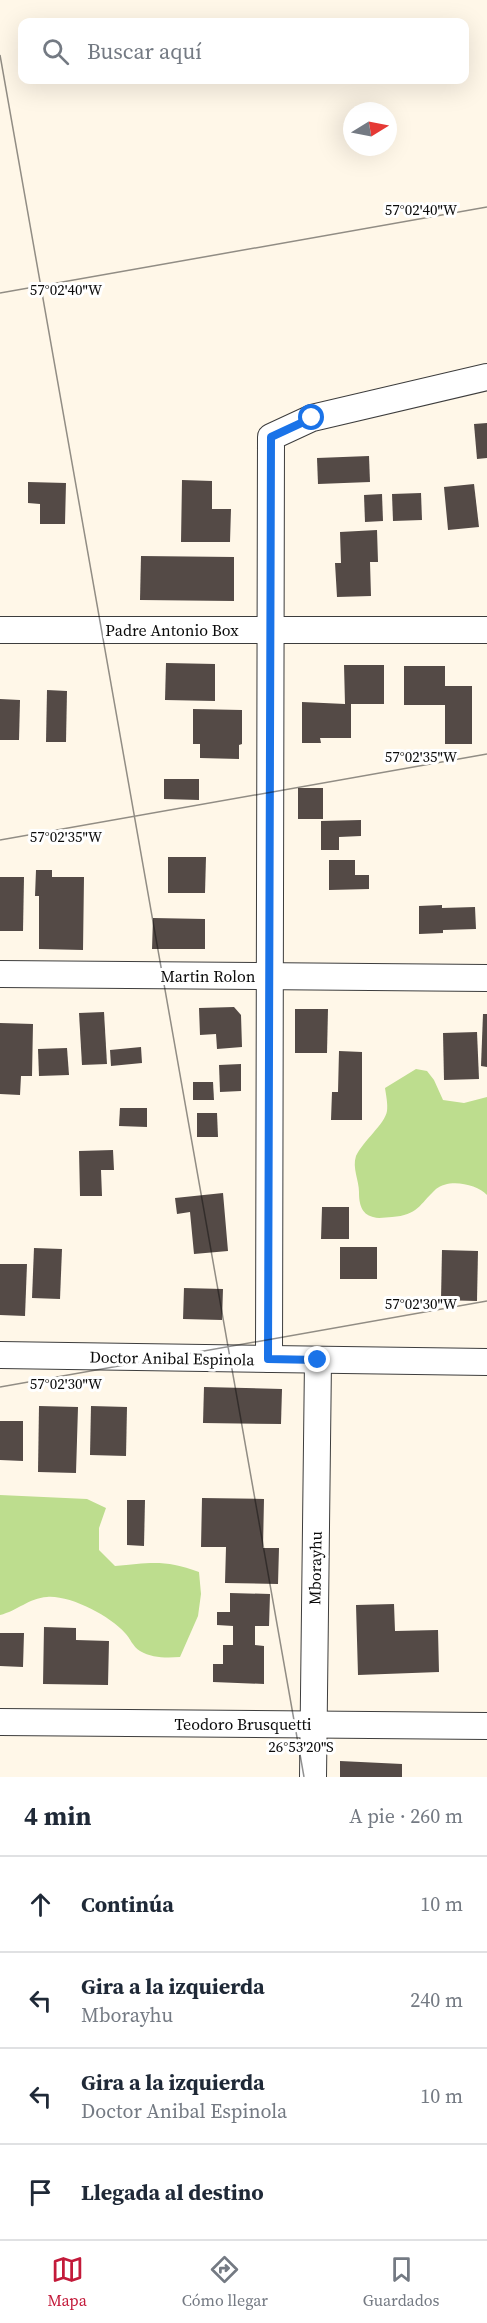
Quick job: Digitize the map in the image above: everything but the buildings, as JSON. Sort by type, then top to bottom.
[{"type":"street","points":[[268,1359],[271,437],[312,418],[487,376]]},
{"type":"street","name":"Padre Antonio Box","points":[[0,630],[487,630]]},
{"type":"street","name":"Martin Rolon","points":[[0,974],[487,978]]},
{"type":"street","name":"Doctor Anibal Espinola","points":[[0,1355],[487,1362]]},
{"type":"street","name":"Mborayhu","points":[[313,1777],[318,1360]]},
{"type":"street","name":"Teodoro Brusquetti","points":[[0,1722],[487,1726]]},
{"type":"green space","points":[[416,1069],[427,1071],[443,1100],[464,1103],[487,1097],[487,1195],[470,1185],[448,1184],[436,1189],[417,1208],[407,1214],[380,1218],[369,1216],[360,1204],[356,1156],[385,1116],[387,1105],[385,1088]]},
{"type":"green space","points":[[0,1495],[87,1499],[106,1508],[99,1528],[99,1550],[115,1566],[166,1564],[199,1572],[201,1594],[198,1616],[180,1657],[159,1657],[140,1651],[110,1620],[67,1599],[41,1598],[0,1615]]},
{"type":"route","points":[[312,418],[271,437],[268,1359],[318,1360]]}]
